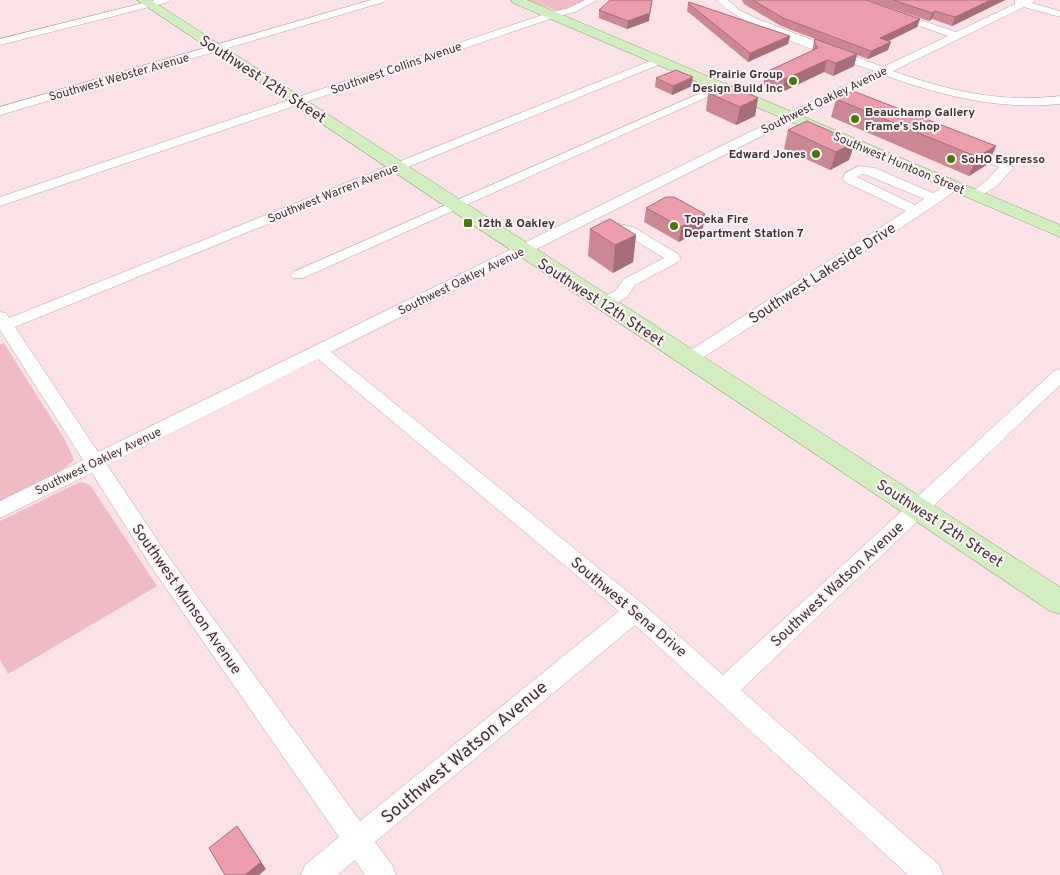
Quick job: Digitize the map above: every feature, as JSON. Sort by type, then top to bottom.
[{"type":"main road","name":"Southwest Huntoon Street","points":[[517,0],[1056,229]]},
{"type":"main road","name":"Southwest 12th Street","points":[[153,1],[217,48],[1060,602]]},
{"type":"street","name":"Southwest Webster Avenue","points":[[0,111],[381,0]]},
{"type":"street","name":"Southwest Collins Avenue","points":[[0,202],[552,15],[572,10],[592,0]]},
{"type":"street","points":[[722,0],[736,12],[756,22],[929,87],[974,98],[1014,103],[1060,100]]},
{"type":"street","points":[[852,0],[957,36]]},
{"type":"street","points":[[0,42],[153,1]]},
{"type":"street","points":[[1022,1],[1060,14]]},
{"type":"street","name":"Southwest Oakley Avenue","points":[[0,510],[790,116],[957,36],[1022,1]]},
{"type":"street","name":"Southwest Warren Avenue","points":[[3,321],[660,61]]},
{"type":"street","points":[[298,275],[457,206],[721,87]]},
{"type":"street","points":[[832,96],[850,103]]},
{"type":"street","points":[[950,143],[1005,165],[1006,168],[992,184],[975,195]]},
{"type":"street","points":[[883,156],[853,173],[850,179],[916,211]]},
{"type":"street","points":[[859,170],[870,171],[935,199]]},
{"type":"street","name":"Southwest Lakeside Drive","points":[[689,359],[954,186]]},
{"type":"street","points":[[591,216],[606,225],[628,230],[673,257],[673,259],[629,282],[624,291],[604,303]]},
{"type":"street","name":"Southwest Munson Avenue","points":[[3,321],[160,562],[382,875]]},
{"type":"street","name":"Southwest Sena Drive","points":[[319,351],[635,611],[929,875]]},
{"type":"street","name":"Southwest Watson Avenue","points":[[724,690],[1060,375]]},
{"type":"street","name":"Southwest Watson Avenue","points":[[315,875],[635,611]]},
{"type":"shaded area","points":[[527,0],[587,0],[558,11]]},
{"type":"shaded area","points":[[4,343],[65,440],[74,460],[61,471],[0,502],[0,344]]},
{"type":"shaded area","points":[[82,482],[90,485],[157,586],[8,674],[0,659],[0,521]]},
{"type":"building","points":[[610,0],[652,0],[650,13],[628,21],[599,10]]},
{"type":"building","points":[[753,0],[866,0],[920,19],[880,38],[891,42],[871,51],[783,18]]},
{"type":"building","points":[[893,0],[991,0],[955,17],[935,11],[932,13]]},
{"type":"building","points":[[689,2],[790,36],[750,53]]},
{"type":"building","points":[[815,39],[857,54],[836,63],[827,60],[785,79],[766,72],[818,48],[814,42]]},
{"type":"building","points":[[676,70],[693,77],[673,86],[656,78]]},
{"type":"building","points":[[727,84],[758,98],[740,107],[708,93]]},
{"type":"building","points":[[853,91],[996,146],[977,157],[836,99]]},
{"type":"building","points":[[807,121],[855,142],[836,152],[788,130]]},
{"type":"building","points":[[666,197],[674,197],[705,214],[681,227],[646,208]]},
{"type":"building","points":[[610,219],[636,235],[615,245],[590,229]]},
{"type":"building","points":[[237,826],[261,862],[245,875],[225,875],[209,848]]},
{"type":"place","name":"Prairie Group Design Build Inc","points":[[793,81]]},
{"type":"place","name":"Beauchamp Gallery Frame's Shop","points":[[855,119]]},
{"type":"place","name":"Edward Jones","points":[[816,154]]},
{"type":"place","name":"SoHO Espresso","points":[[951,159]]},
{"type":"place","name":"12th & Oakley","points":[[468,223]]},
{"type":"place","name":"Topeka Fire Department Station 7","points":[[674,226]]}]
